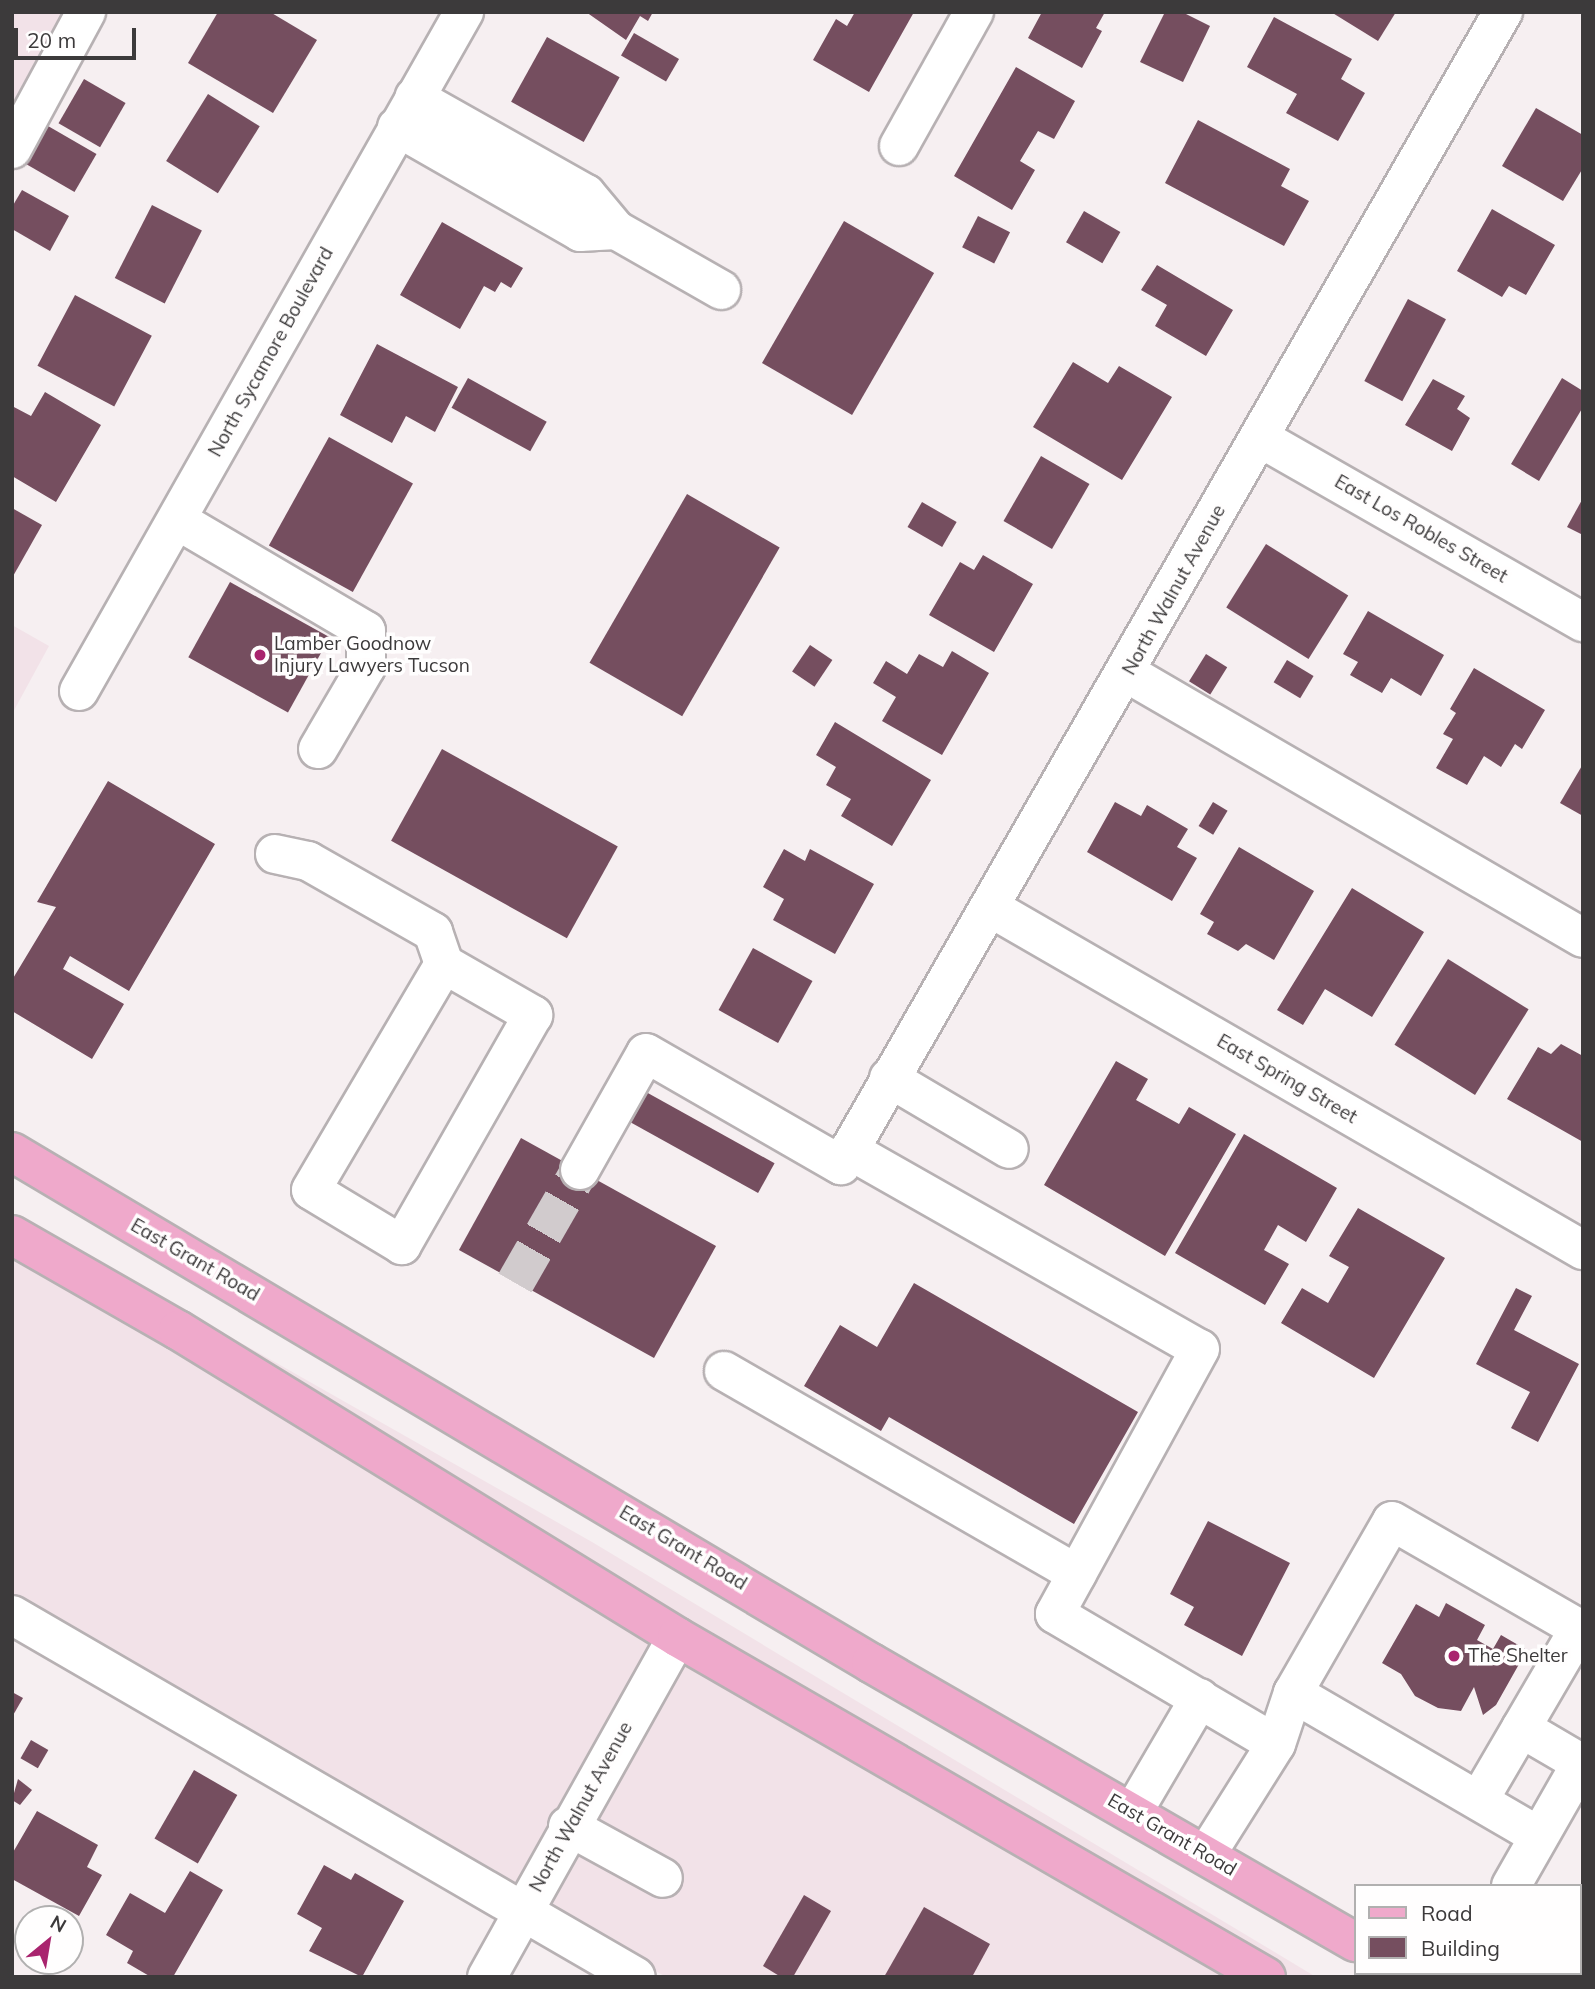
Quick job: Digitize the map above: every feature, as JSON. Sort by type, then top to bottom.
[{"type":"main road","name":"East Grant Road","points":[[12,1152],[871,1663],[1354,1941]]},
{"type":"main road","points":[[12,1235],[178,1330],[677,1637],[1266,1977]]},
{"type":"street","points":[[12,149],[86,12]]},
{"type":"street","name":"North Sycamore Boulevard","points":[[79,691],[464,12]]},
{"type":"street","points":[[899,146],[974,12]]},
{"type":"street","name":"North Walnut Avenue","points":[[845,1157],[1127,673],[1503,12]]},
{"type":"street","points":[[405,112],[580,232],[616,230],[721,290]]},
{"type":"street","name":"East Los Robles Street","points":[[1259,438],[1583,622]]},
{"type":"street","points":[[177,520],[366,631],[366,667],[318,749]]},
{"type":"street","points":[[1127,673],[1583,938]]},
{"type":"street","points":[[275,854],[308,861],[433,932],[444,964],[533,1015],[402,1245],[311,1190],[444,964]]},
{"type":"street","name":"East Spring Street","points":[[991,908],[1583,1250]]},
{"type":"street","points":[[580,1170],[646,1053],[1200,1349],[1055,1614],[1276,1744]]},
{"type":"street","points":[[889,1078],[1009,1149]]},
{"type":"street","points":[[724,1371],[1077,1574]]},
{"type":"street","points":[[1206,1855],[1276,1744],[1293,1693],[1392,1521],[1581,1630],[1479,1800]]},
{"type":"street","points":[[12,1615],[524,1909],[636,1977]]},
{"type":"street","name":"North Walnut Avenue","points":[[487,1977],[568,1826],[677,1637]]},
{"type":"street","points":[[1293,1693],[1537,1835]]},
{"type":"street","points":[[1133,1812],[1200,1699]]},
{"type":"street","points":[[1512,1884],[1537,1835],[1582,1761],[1521,1728]]},
{"type":"street","points":[[568,1826],[663,1878]]},
{"type":"shaded area","points":[[12,12],[100,12],[12,173]]},
{"type":"shaded area","points":[[12,625],[49,646],[12,714]]},
{"type":"shaded area","points":[[12,1213],[592,1542],[1316,1977],[666,1977],[12,1595]]},
{"type":"building","points":[[218,12],[270,12],[317,40],[273,113],[188,63]]},
{"type":"building","points":[[586,12],[653,12],[648,21],[640,16],[626,40]]},
{"type":"building","points":[[855,12],[914,12],[869,92],[813,60],[836,19],[847,26]]},
{"type":"building","points":[[1042,12],[1105,12],[1096,28],[1102,31],[1082,68],[1028,38]]},
{"type":"building","points":[[1165,12],[1182,12],[1210,26],[1183,82],[1140,62]]},
{"type":"building","points":[[1331,12],[1396,12],[1378,41]]},
{"type":"building","points":[[1274,17],[1352,59],[1341,79],[1365,93],[1338,141],[1286,113],[1297,94],[1247,67]]},
{"type":"building","points":[[634,33],[679,59],[666,82],[621,56]]},
{"type":"building","points":[[547,37],[620,77],[584,142],[511,102]]},
{"type":"building","points":[[1016,67],[1075,101],[1054,139],[1038,131],[1020,161],[1035,170],[1012,210],[954,176]]},
{"type":"building","points":[[84,79],[126,103],[100,147],[59,123]]},
{"type":"building","points":[[208,94],[260,126],[218,193],[166,161]]},
{"type":"building","points":[[1536,108],[1583,135],[1583,168],[1563,201],[1502,166]]},
{"type":"building","points":[[1198,120],[1290,169],[1281,186],[1309,201],[1284,246],[1165,183]]},
{"type":"building","points":[[48,126],[96,154],[74,192],[26,164]]},
{"type":"building","points":[[22,190],[69,216],[50,251],[12,229],[12,207]]},
{"type":"building","points":[[152,205],[202,230],[165,303],[115,278]]},
{"type":"building","points":[[1492,209],[1555,245],[1526,295],[1509,286],[1502,297],[1457,271]]},
{"type":"building","points":[[1084,211],[1120,232],[1102,263],[1066,242]]},
{"type":"building","points":[[978,216],[1010,232],[994,264],[962,247]]},
{"type":"building","points":[[844,221],[934,273],[852,415],[762,363]]},
{"type":"building","points":[[442,222],[523,268],[511,288],[501,282],[495,292],[484,286],[460,329],[400,295]]},
{"type":"building","points":[[1157,265],[1233,310],[1206,356],[1155,326],[1167,305],[1141,290]]},
{"type":"building","points":[[75,295],[152,336],[114,406],[37,366]]},
{"type":"building","points":[[1408,299],[1446,319],[1402,401],[1364,381]]},
{"type":"building","points":[[377,344],[458,387],[435,432],[406,416],[392,443],[340,415]]},
{"type":"building","points":[[1073,362],[1108,383],[1119,366],[1172,397],[1122,480],[1033,427]]},
{"type":"building","points":[[468,378],[547,422],[530,451],[452,408]]},
{"type":"building","points":[[1562,378],[1583,391],[1583,407],[1539,481],[1511,464]]},
{"type":"building","points":[[1433,379],[1465,396],[1457,409],[1470,418],[1452,451],[1405,425]]},
{"type":"building","points":[[45,392],[101,425],[56,502],[12,476],[12,406],[31,416]]},
{"type":"building","points":[[329,437],[413,484],[353,592],[269,545]]},
{"type":"building","points":[[1041,456],[1089,484],[1052,549],[1004,521]]},
{"type":"building","points":[[687,494],[780,548],[682,716],[590,663]]},
{"type":"building","points":[[1583,498],[1583,535],[1567,527]]},
{"type":"building","points":[[922,502],[957,522],[942,547],[908,527]]},
{"type":"building","points":[[12,508],[42,525],[12,578]]},
{"type":"building","points":[[1266,544],[1348,595],[1309,659],[1226,608]]},
{"type":"building","points":[[983,555],[1033,584],[994,652],[929,615],[960,562],[974,570]]},
{"type":"building","points":[[230,582],[330,637],[288,712],[188,657]]},
{"type":"building","points":[[1368,611],[1444,655],[1421,696],[1391,678],[1382,693],[1350,675],[1358,662],[1343,654]]},
{"type":"building","points":[[810,645],[832,660],[814,687],[792,672]]},
{"type":"building","points":[[952,651],[989,673],[942,755],[882,721],[896,697],[873,683],[886,661],[907,674],[919,654],[943,667]]},
{"type":"building","points":[[1206,654],[1227,667],[1210,694],[1189,681]]},
{"type":"building","points":[[1287,660],[1314,676],[1300,698],[1274,682]]},
{"type":"building","points":[[1474,668],[1545,710],[1522,749],[1515,744],[1501,767],[1484,756],[1467,785],[1436,768],[1453,739],[1443,734],[1456,713],[1450,709]]},
{"type":"building","points":[[835,722],[931,780],[892,846],[841,816],[851,799],[826,785],[836,767],[816,755]]},
{"type":"building","points":[[442,749],[618,846],[567,938],[391,841]]},
{"type":"building","points":[[1583,764],[1583,816],[1560,803]]},
{"type":"building","points":[[108,781],[215,844],[129,991],[70,956],[63,969],[124,1004],[92,1059],[12,1011],[12,980],[56,907],[37,902]]},
{"type":"building","points":[[1115,802],[1141,816],[1147,805],[1188,829],[1177,847],[1197,858],[1172,901],[1087,852]]},
{"type":"building","points":[[1213,802],[1228,811],[1213,835],[1199,826]]},
{"type":"building","points":[[1239,847],[1314,891],[1274,960],[1246,944],[1238,951],[1207,934],[1214,922],[1200,914]]},
{"type":"building","points":[[784,849],[805,861],[810,849],[874,884],[835,954],[773,920],[784,899],[763,887]]},
{"type":"building","points":[[1352,888],[1424,932],[1372,1017],[1325,989],[1303,1025],[1277,1010]]},
{"type":"building","points":[[753,948],[812,981],[778,1043],[719,1010]]},
{"type":"building","points":[[1448,959],[1529,1009],[1475,1095],[1394,1045]]},
{"type":"building","points":[[1561,1044],[1583,1056],[1583,1142],[1507,1099],[1538,1047],[1551,1054]]},
{"type":"building","points":[[1116,1061],[1148,1079],[1136,1100],[1179,1124],[1189,1107],[1236,1134],[1165,1256],[1044,1185]]},
{"type":"building","points":[[646,1092],[775,1163],[758,1193],[630,1122]]},
{"type":"building","points":[[1244,1134],[1337,1188],[1306,1242],[1278,1225],[1264,1250],[1289,1264],[1265,1305],[1175,1253]]},
{"type":"building","points":[[521,1138],[716,1246],[654,1358],[459,1250]]},
{"type":"building","points":[[1358,1208],[1445,1258],[1374,1378],[1281,1323],[1302,1288],[1328,1303],[1349,1267],[1329,1256]]},
{"type":"building","points":[[914,1283],[1138,1412],[1074,1524],[889,1417],[881,1431],[804,1386],[840,1325],[877,1347]]},
{"type":"building","points":[[1516,1288],[1532,1296],[1514,1330],[1579,1364],[1538,1442],[1511,1428],[1530,1392],[1476,1364]]},
{"type":"building","points":[[1208,1521],[1290,1563],[1242,1656],[1184,1625],[1194,1607],[1170,1594]]},
{"type":"building","name":"The Shelter","points":[[1446,1603],[1485,1625],[1477,1640],[1493,1649],[1501,1635],[1527,1650],[1496,1705],[1483,1715],[1474,1687],[1461,1711],[1438,1708],[1415,1696],[1401,1674],[1382,1663],[1416,1604],[1439,1617]]},
{"type":"building","points":[[12,1692],[23,1698],[12,1717]]},
{"type":"building","points":[[31,1740],[48,1750],[38,1768],[20,1758]]},
{"type":"building","points":[[194,1770],[237,1795],[198,1863],[154,1838]]},
{"type":"building","points":[[18,1779],[32,1790],[20,1805],[12,1800]]},
{"type":"building","points":[[37,1811],[98,1845],[87,1867],[102,1875],[84,1907],[59,1905],[12,1879],[12,1854]]},
{"type":"building","points":[[324,1865],[351,1880],[355,1873],[404,1901],[362,1977],[309,1951],[322,1928],[297,1914]]},
{"type":"building","points":[[190,1871],[223,1890],[173,1977],[151,1977],[127,1963],[133,1951],[106,1935],[130,1893],[165,1913]]},
{"type":"building","points":[[804,1895],[831,1911],[793,1977],[781,1977],[763,1966]]},
{"type":"building","points":[[924,1907],[990,1944],[972,1977],[884,1977]]},
{"type":"tunnel","points":[[515,1283],[580,1170]]},
{"type":"place","name":"Lamber Goodnow Injury Lawyers Tucson","points":[[260,655]]},
{"type":"place","name":"The Shelter","points":[[1454,1656]]}]
